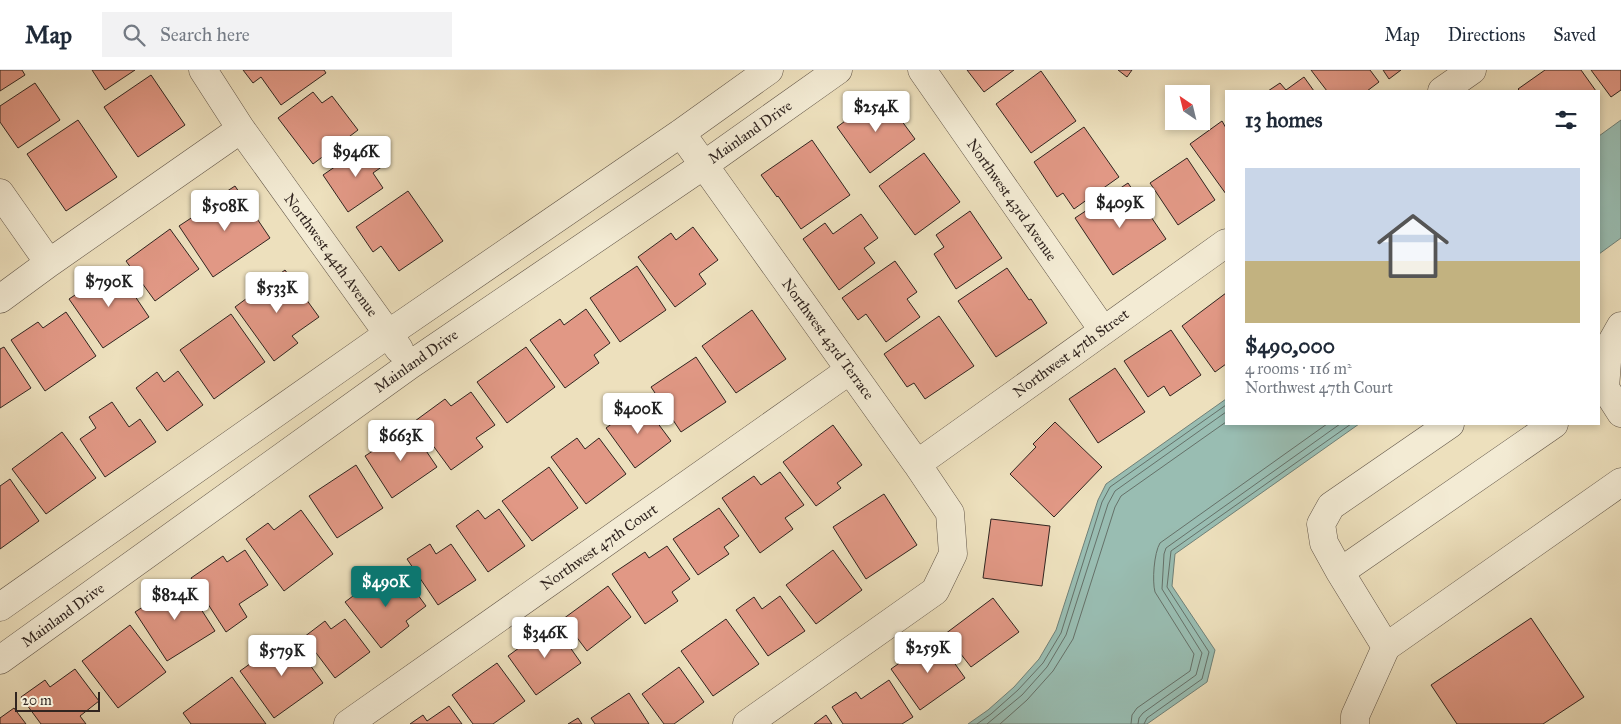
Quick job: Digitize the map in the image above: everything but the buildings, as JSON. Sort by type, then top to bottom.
[{"type":"street","name":"Northwest 44th Avenue","points":[[203,70],[241,129],[410,365]]},
{"type":"street","points":[[0,607],[388,334],[681,133],[769,70]]},
{"type":"street","name":"Mainland Drive","points":[[0,660],[410,365],[704,165],[838,70]]},
{"type":"street","name":"Northwest 43rd Avenue","points":[[922,70],[1103,330]]},
{"type":"street","points":[[1443,90],[1472,70]]},
{"type":"street","points":[[0,299],[49,262],[241,129]]},
{"type":"street","name":"Northwest 43rd Terrace","points":[[681,133],[950,513],[953,554],[935,591],[747,724]]},
{"type":"street","points":[[0,193],[49,262]]},
{"type":"street","name":"Northwest 47th Street","points":[[917,464],[1225,244]]},
{"type":"street","points":[[1600,321],[1621,307]]},
{"type":"street","points":[[1621,326],[1608,349],[1602,391],[1621,413]]},
{"type":"street","name":"Northwest 47th Court","points":[[348,724],[850,370]]},
{"type":"street","points":[[1386,647],[1324,543],[1321,524],[1331,506],[1449,425]]},
{"type":"street","points":[[1340,572],[1553,425]]},
{"type":"street","points":[[1355,724],[1355,716],[1386,647],[1621,482]]},
{"type":"water","points":[[1621,120],[1621,238],[1600,253],[1600,135]]},
{"type":"water","points":[[1225,400],[1225,425],[1358,425],[1175,554],[1172,586],[1215,650],[1207,682],[1147,724],[968,724],[988,710],[1014,687],[1039,659],[1056,630],[1098,500],[1106,484]]}]
